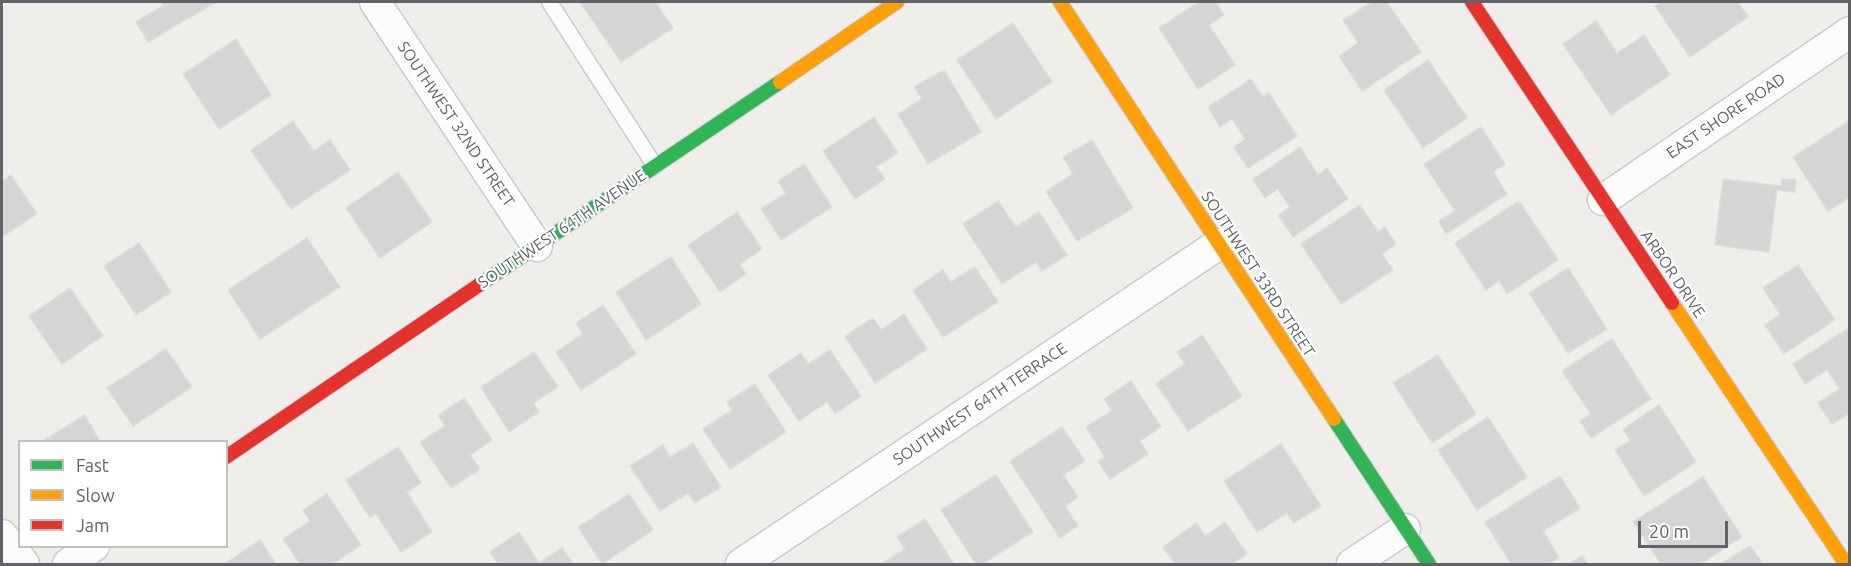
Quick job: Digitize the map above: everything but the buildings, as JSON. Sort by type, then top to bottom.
[{"type":"street","name":"SOUTHWEST 32ND STREET","points":[[375,2],[537,246]]},
{"type":"street","name":"SOUTHWEST 64TH AVENUE","points":[[228,456],[897,2]]},
{"type":"street","name":"SOUTHWEST 33RD STREET","points":[[1060,2],[1428,564]]},
{"type":"street","name":"ARBOR DRIVE","points":[[1472,2],[1846,564]]},
{"type":"street","name":"EAST SHORE ROAD","points":[[1603,200],[1850,32]]},
{"type":"street","name":"SOUTHWEST 64TH TERRACE","points":[[741,564],[1219,244]]},
{"type":"street","points":[[1352,564],[1405,529]]},
{"type":"street","points":[[2,535],[24,564]]},
{"type":"street","points":[[68,564],[91,548]]},
{"type":"lane","points":[[550,3],[655,166]]},
{"type":"traffic: fast","points":[[479,285],[780,82]]},
{"type":"traffic: fast","points":[[1334,419],[1429,564]]},
{"type":"traffic: slow","points":[[780,82],[897,2]]},
{"type":"traffic: slow","points":[[1060,2],[1334,419]]},
{"type":"traffic: slow","points":[[1672,303],[1846,564]]},
{"type":"traffic: jam","points":[[1472,2],[1672,303]]},
{"type":"traffic: jam","points":[[228,456],[479,285]]}]
